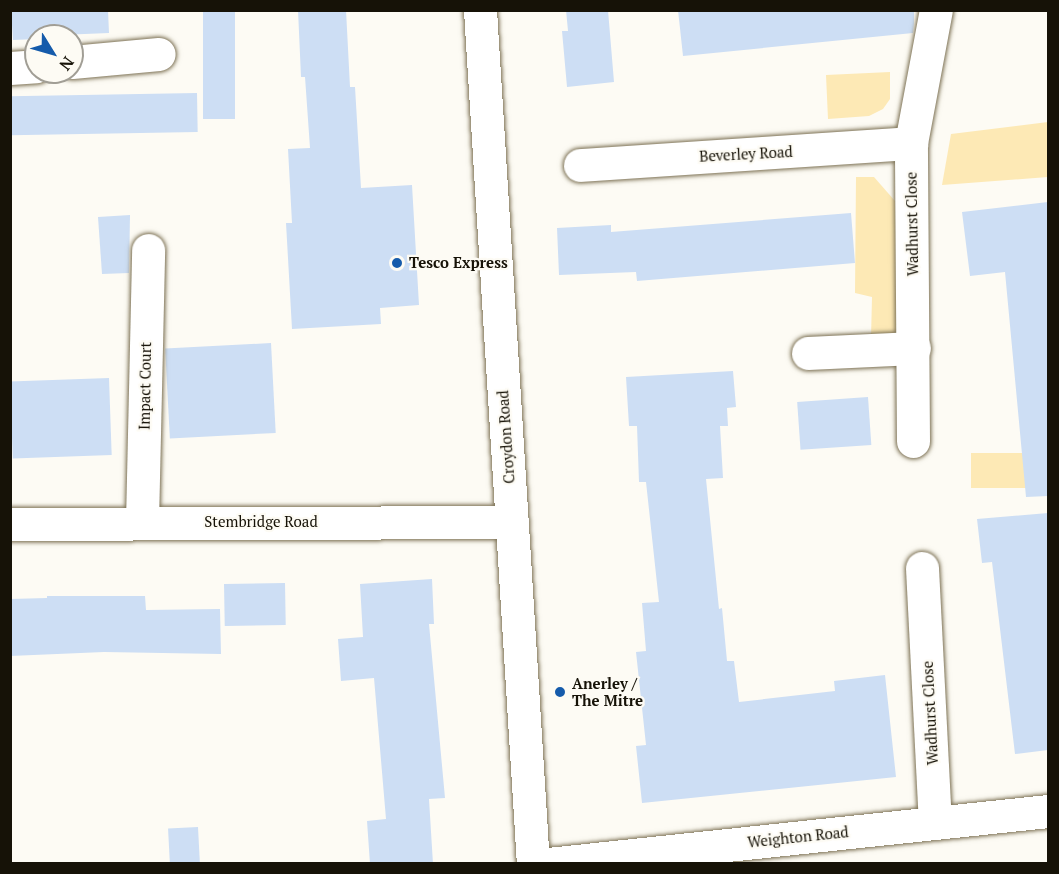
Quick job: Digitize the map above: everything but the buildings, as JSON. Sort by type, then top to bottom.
[{"type":"street","name":"Croydon Road","points":[[480,10],[533,864]]},
{"type":"street","name":"Wadhurst Close","points":[[913,441],[911,143],[936,10]]},
{"type":"street","points":[[84,61],[159,54]]},
{"type":"street","name":"Beverley Road","points":[[580,165],[911,143]]},
{"type":"street","name":"Impact Court","points":[[142,522],[148,250]]},
{"type":"street","points":[[808,353],[914,348]]},
{"type":"street","name":"Stembridge Road","points":[[10,524],[512,522]]},
{"type":"street","name":"Wadhurst Close","points":[[922,568],[934,822]]},
{"type":"street","name":"Weighton Road","points":[[548,864],[1048,811]]},
{"type":"shaded area","points":[[890,72],[890,99],[883,109],[869,116],[828,119],[826,75]]},
{"type":"shaded area","points":[[1048,122],[1048,177],[942,185],[951,134]]},
{"type":"shaded area","points":[[856,177],[874,177],[895,201],[903,327],[892,339],[871,338],[872,297],[855,293]]},
{"type":"shaded area","points":[[971,453],[1048,453],[1048,488],[971,488]]},
{"type":"place","name":"Tesco Express","points":[[397,263]]},
{"type":"place","name":"Anerley / The Mitre","points":[[560,692]]}]
